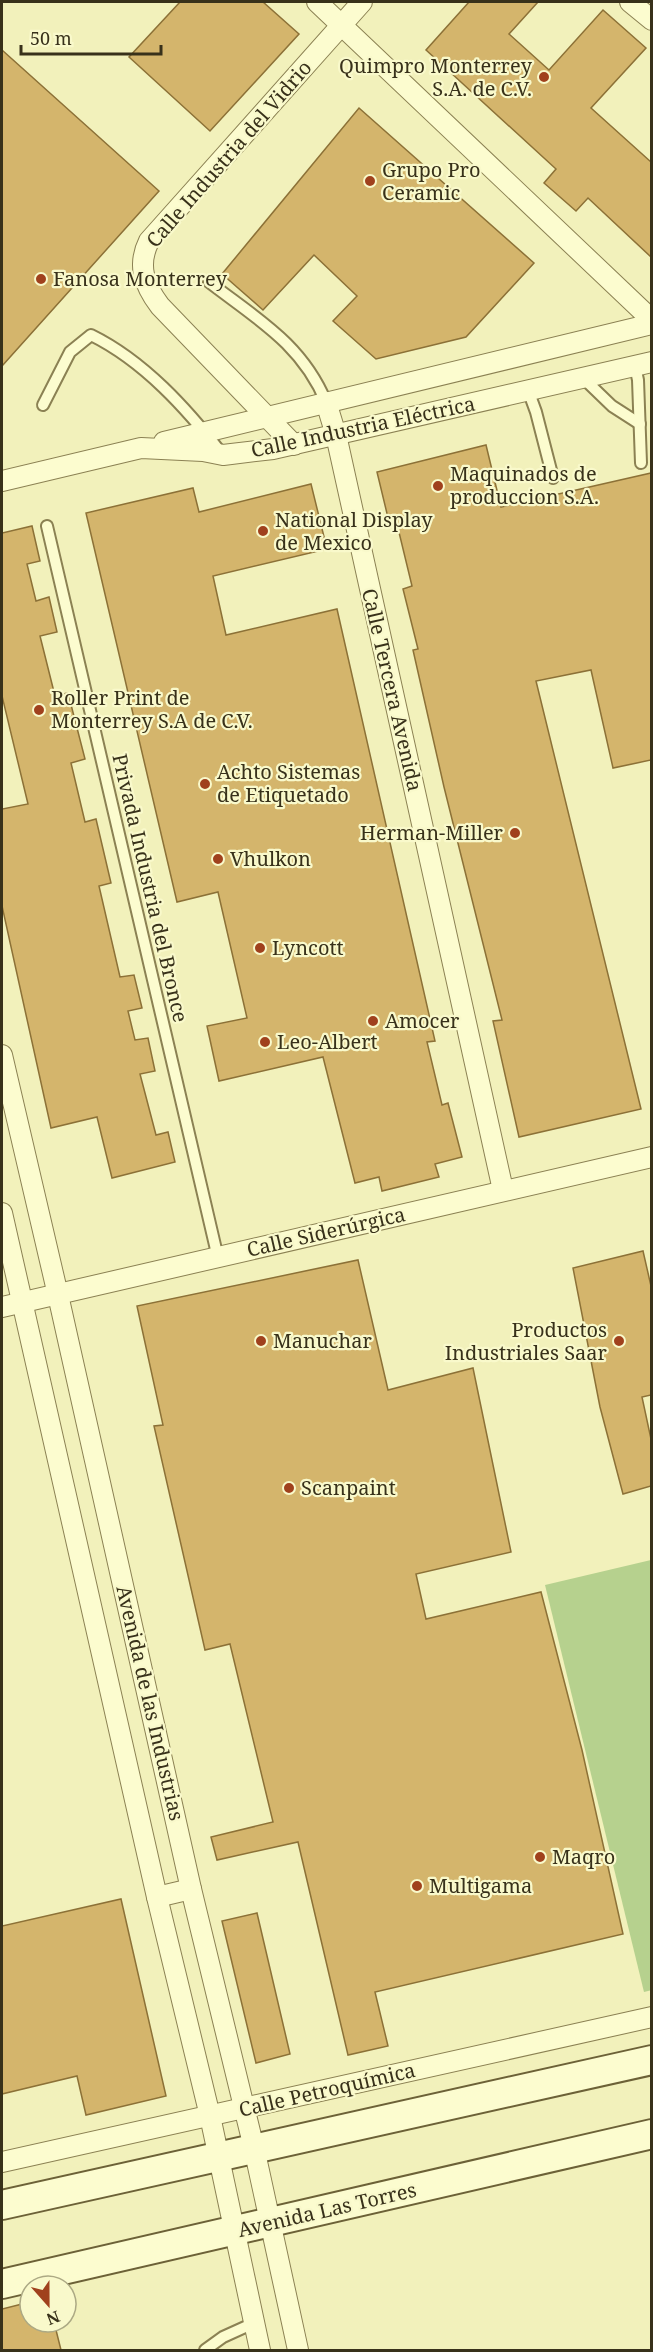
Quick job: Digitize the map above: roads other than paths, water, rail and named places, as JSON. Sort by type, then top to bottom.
[{"type":"main road","points":[[2,2205],[651,2060]]},
{"type":"main road","name":"Avenida Las Torres","points":[[2,2284],[651,2134]]},
{"type":"street","points":[[317,2],[343,24],[651,322]]},
{"type":"street","name":"Calle Industria del Vidrio","points":[[294,445],[160,306],[149,292],[144,280],[142,261],[149,241],[362,2]]},
{"type":"street","points":[[630,2],[651,21]]},
{"type":"street","points":[[141,447],[651,322]]},
{"type":"street","name":"Calle Industria Eléctrica","points":[[2,481],[141,447],[223,454],[251,453],[643,364]]},
{"type":"street","name":"Calle Tercera Avenida","points":[[326,402],[336,435],[504,1190]]},
{"type":"street","name":"Avenida de las Industrias","points":[[2,1055],[191,1890],[254,2148],[298,2350]]},
{"type":"street","name":"Calle Siderúrgica","points":[[2,1307],[651,1157]]},
{"type":"street","name":"Avenida de las Industrias","points":[[2,1213],[157,1897],[210,2116],[260,2350]]},
{"type":"street","points":[[157,1897],[191,1890]]},
{"type":"street","name":"Calle Petroquímica","points":[[2,2162],[651,2017]]},
{"type":"lane","points":[[209,282],[280,336],[306,363],[318,381],[326,402]]},
{"type":"lane","points":[[43,405],[70,352],[91,335],[116,347],[166,391],[223,454]]},
{"type":"lane","points":[[641,464],[638,380],[643,364]]},
{"type":"lane","points":[[583,378],[612,406],[640,424]]},
{"type":"lane","points":[[528,390],[554,478]]},
{"type":"lane","name":"Privada Industria del Bronce","points":[[47,526],[218,1257]]},
{"type":"lane","points":[[205,2350],[224,2337],[254,2323]]},
{"type":"place","name":"Quimpro Monterrey S.A. de C.V.","points":[[544,77]]},
{"type":"place","name":"Grupo Pro Ceramic","points":[[370,181]]},
{"type":"place","name":"Fanosa Monterrey","points":[[41,279]]},
{"type":"place","name":"Maquinados de produccion S.A.","points":[[438,486]]},
{"type":"place","name":"National Display de Mexico","points":[[263,531]]},
{"type":"place","name":"Roller Print de Monterrey S.A de C.V.","points":[[39,710]]},
{"type":"place","name":"Achto Sistemas de Etiquetado","points":[[205,784]]},
{"type":"place","name":"Herman-Miller","points":[[515,833]]},
{"type":"place","name":"Vhulkon","points":[[218,859]]},
{"type":"place","name":"Lyncott","points":[[260,948]]},
{"type":"place","name":"Amocer","points":[[373,1021]]},
{"type":"place","name":"Leo-Albert","points":[[265,1042]]},
{"type":"place","name":"Manuchar","points":[[261,1341]]},
{"type":"place","name":"Productos Industriales Saar","points":[[619,1341]]},
{"type":"place","name":"Scanpaint","points":[[289,1488]]},
{"type":"place","name":"Maqro","points":[[540,1857]]},
{"type":"place","name":"Multigama","points":[[417,1886]]}]
